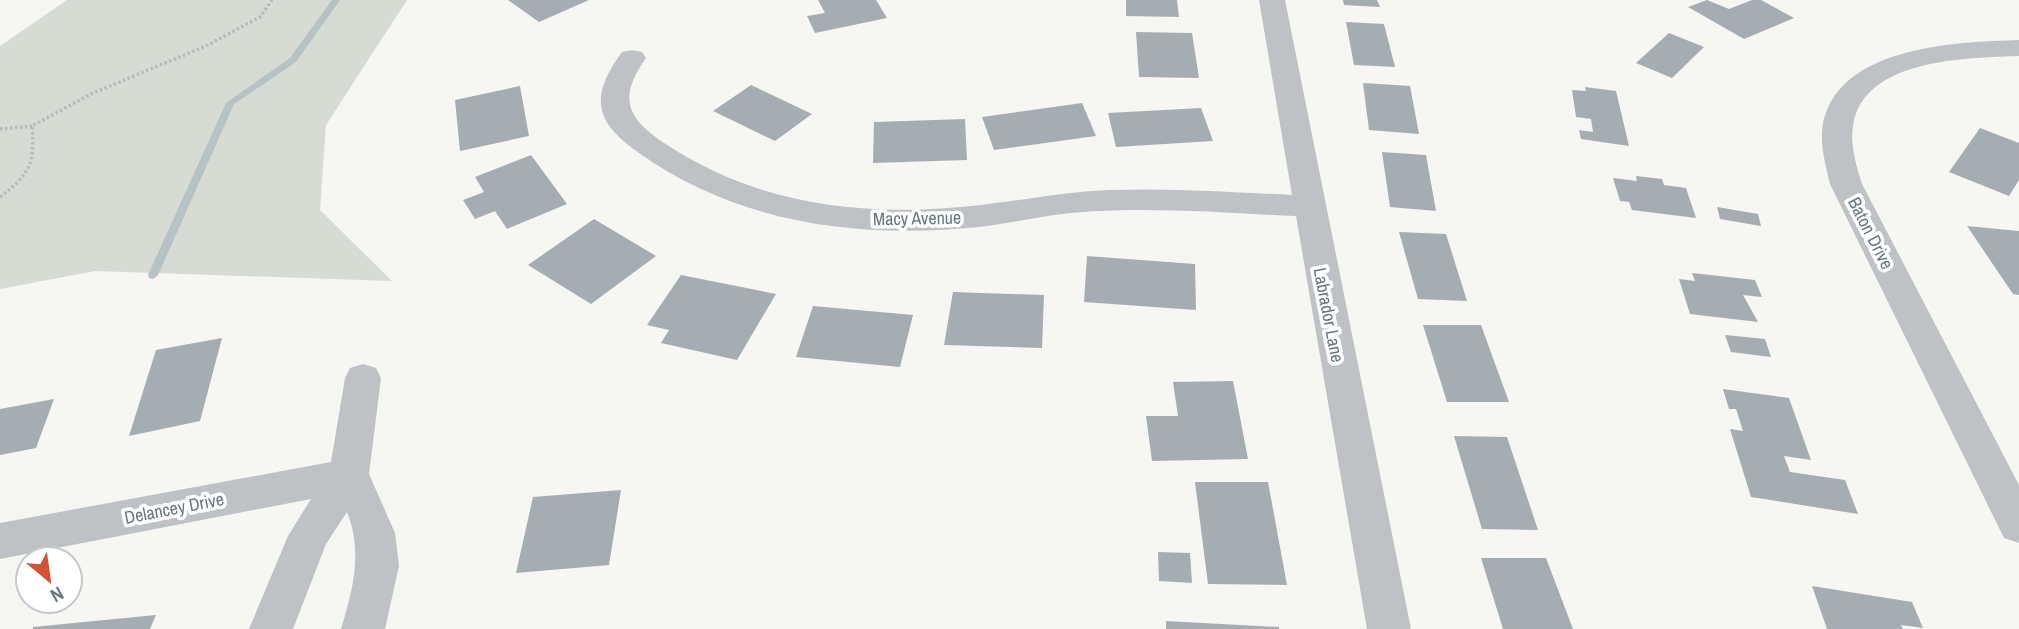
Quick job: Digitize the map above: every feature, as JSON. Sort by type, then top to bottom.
[{"type":"street","name":"Labrador Lane","points":[[1272,0],[1308,206],[1389,629]]},
{"type":"street","name":"Baton Drive","points":[[2019,48],[1957,51],[1920,57],[1891,67],[1866,80],[1849,98],[1839,121],[1838,152],[1846,184],[2019,525]]},
{"type":"street","name":"Macy Avenue","points":[[632,58],[620,73],[614,90],[614,107],[630,132],[662,158],[700,179],[747,198],[802,211],[866,219],[925,220],[981,216],[1068,202],[1117,200],[1308,206]]},
{"type":"street","points":[[271,629],[309,536],[349,475],[363,378]]},
{"type":"street","points":[[349,475],[371,516],[379,548],[372,601],[363,629]]},
{"type":"street","name":"Delancey Drive","points":[[0,541],[349,475]]},
{"type":"path","points":[[0,129],[32,126],[92,94],[208,46],[260,17],[272,0]]},
{"type":"path","points":[[0,197],[21,181],[34,154],[32,126]]},
{"type":"shaded area","points":[[67,0],[407,0],[326,125],[320,210],[392,281],[95,271],[0,289],[0,46]]},
{"type":"building","points":[[508,0],[589,0],[539,22]]},
{"type":"building","points":[[818,0],[876,0],[887,18],[815,33],[807,16],[825,13]]},
{"type":"building","points":[[1126,0],[1177,0],[1179,17],[1126,16]]},
{"type":"building","points":[[1343,0],[1377,0],[1380,7],[1344,5]]},
{"type":"building","points":[[1707,0],[1729,9],[1752,0],[1761,0],[1794,18],[1744,39],[1688,7]]},
{"type":"building","points":[[1346,22],[1384,24],[1395,67],[1354,65]]},
{"type":"building","points":[[1136,32],[1192,33],[1199,78],[1139,77]]},
{"type":"building","points":[[1669,33],[1704,47],[1672,78],[1636,63]]},
{"type":"building","points":[[1363,83],[1410,86],[1419,134],[1369,130]]},
{"type":"building","points":[[751,85],[812,114],[775,141],[713,111]]},
{"type":"building","points":[[520,86],[529,136],[460,151],[455,100]]},
{"type":"building","points":[[1585,87],[1616,91],[1629,146],[1581,139],[1579,130],[1593,132],[1591,119],[1576,117],[1572,90],[1586,91]]},
{"type":"building","points":[[1082,103],[1096,136],[994,150],[982,117]]},
{"type":"building","points":[[1201,108],[1213,141],[1116,147],[1108,113]]},
{"type":"building","points":[[965,119],[967,160],[873,163],[874,122]]},
{"type":"building","points":[[1980,128],[2019,143],[2019,180],[2009,196],[1949,172]]},
{"type":"building","points":[[1382,152],[1426,155],[1436,211],[1390,207]]},
{"type":"building","points":[[531,155],[567,204],[507,229],[495,211],[475,219],[463,200],[484,192],[475,177]]},
{"type":"building","points":[[1636,176],[1662,179],[1664,185],[1686,188],[1696,218],[1632,210],[1629,202],[1620,201],[1613,178],[1637,181]]},
{"type":"building","points":[[1717,207],[1758,214],[1761,226],[1720,219]]},
{"type":"building","points":[[594,219],[656,256],[591,304],[528,265]]},
{"type":"building","points":[[1967,226],[2019,231],[2019,295],[2013,294]]},
{"type":"building","points":[[1399,232],[1446,234],[1467,301],[1418,299]]},
{"type":"building","points":[[1087,256],[1195,264],[1196,310],[1084,302]]},
{"type":"building","points":[[1692,273],[1755,280],[1762,297],[1743,295],[1758,322],[1690,314],[1679,279],[1695,281]]},
{"type":"building","points":[[681,275],[776,294],[737,360],[661,343],[669,330],[647,325]]},
{"type":"building","points":[[953,292],[1044,295],[1042,348],[944,345]]},
{"type":"building","points":[[813,306],[913,315],[900,367],[796,357]]},
{"type":"building","points":[[1423,325],[1481,325],[1509,402],[1447,402]]},
{"type":"building","points":[[1725,335],[1765,339],[1771,357],[1731,352]]},
{"type":"building","points":[[222,338],[200,421],[129,436],[156,350]]},
{"type":"building","points":[[1233,381],[1248,459],[1152,461],[1146,416],[1178,416],[1173,382]]},
{"type":"building","points":[[1723,389],[1789,398],[1811,460],[1784,456],[1790,472],[1845,480],[1858,514],[1751,497],[1730,429],[1743,431],[1736,409],[1729,409]]},
{"type":"building","points":[[54,399],[36,448],[0,455],[0,409]]},
{"type":"building","points":[[1454,436],[1507,437],[1538,530],[1482,529]]},
{"type":"building","points":[[1195,482],[1268,482],[1287,585],[1208,584]]},
{"type":"building","points":[[621,490],[609,565],[516,573],[533,497]]},
{"type":"building","points":[[1158,552],[1190,553],[1192,583],[1159,581]]},
{"type":"building","points":[[1481,558],[1546,558],[1573,629],[1503,629]]},
{"type":"building","points":[[1812,586],[1912,602],[1923,628],[1901,625],[1903,629],[1827,629]]},
{"type":"building","points":[[156,615],[150,629],[33,629],[33,627]]},
{"type":"building","points":[[1166,621],[1279,627],[1279,629],[1166,629]]},
{"type":"waterway","points":[[153,275],[230,103],[293,60],[336,0]]}]
